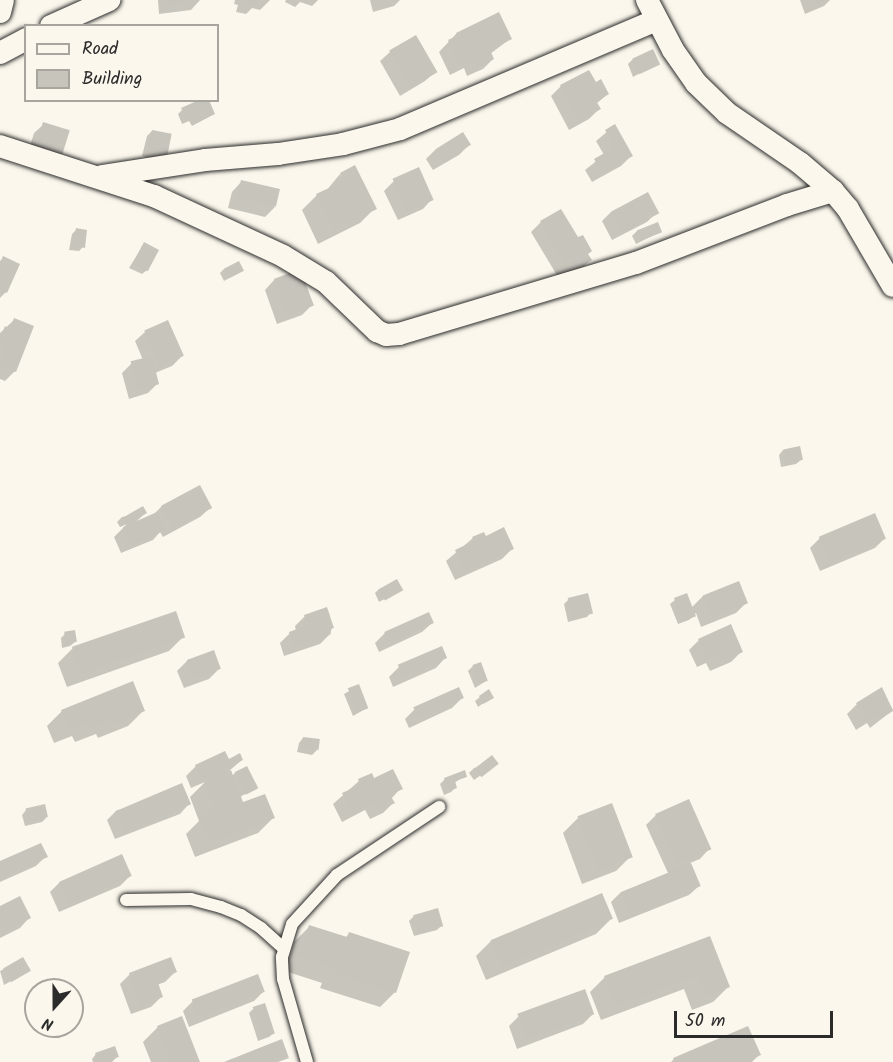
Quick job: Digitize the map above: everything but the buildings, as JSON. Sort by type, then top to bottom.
[{"type":"street","points":[[0,12],[3,0]]},
{"type":"street","points":[[55,24],[109,0]]},
{"type":"street","points":[[98,176],[205,160],[278,154],[343,144],[400,129],[652,10],[673,50],[710,99],[800,163],[833,191],[848,209],[893,286]]},
{"type":"street","points":[[0,53],[24,40]]},
{"type":"street","points":[[0,146],[154,196],[283,256],[326,282],[377,331],[386,335],[399,334],[636,263],[787,205],[833,191]]},
{"type":"lane","points":[[308,1062],[283,979],[284,949],[292,924],[337,875],[439,807]]},
{"type":"lane","points":[[126,900],[191,899],[221,907],[241,915],[261,928],[284,949]]}]
